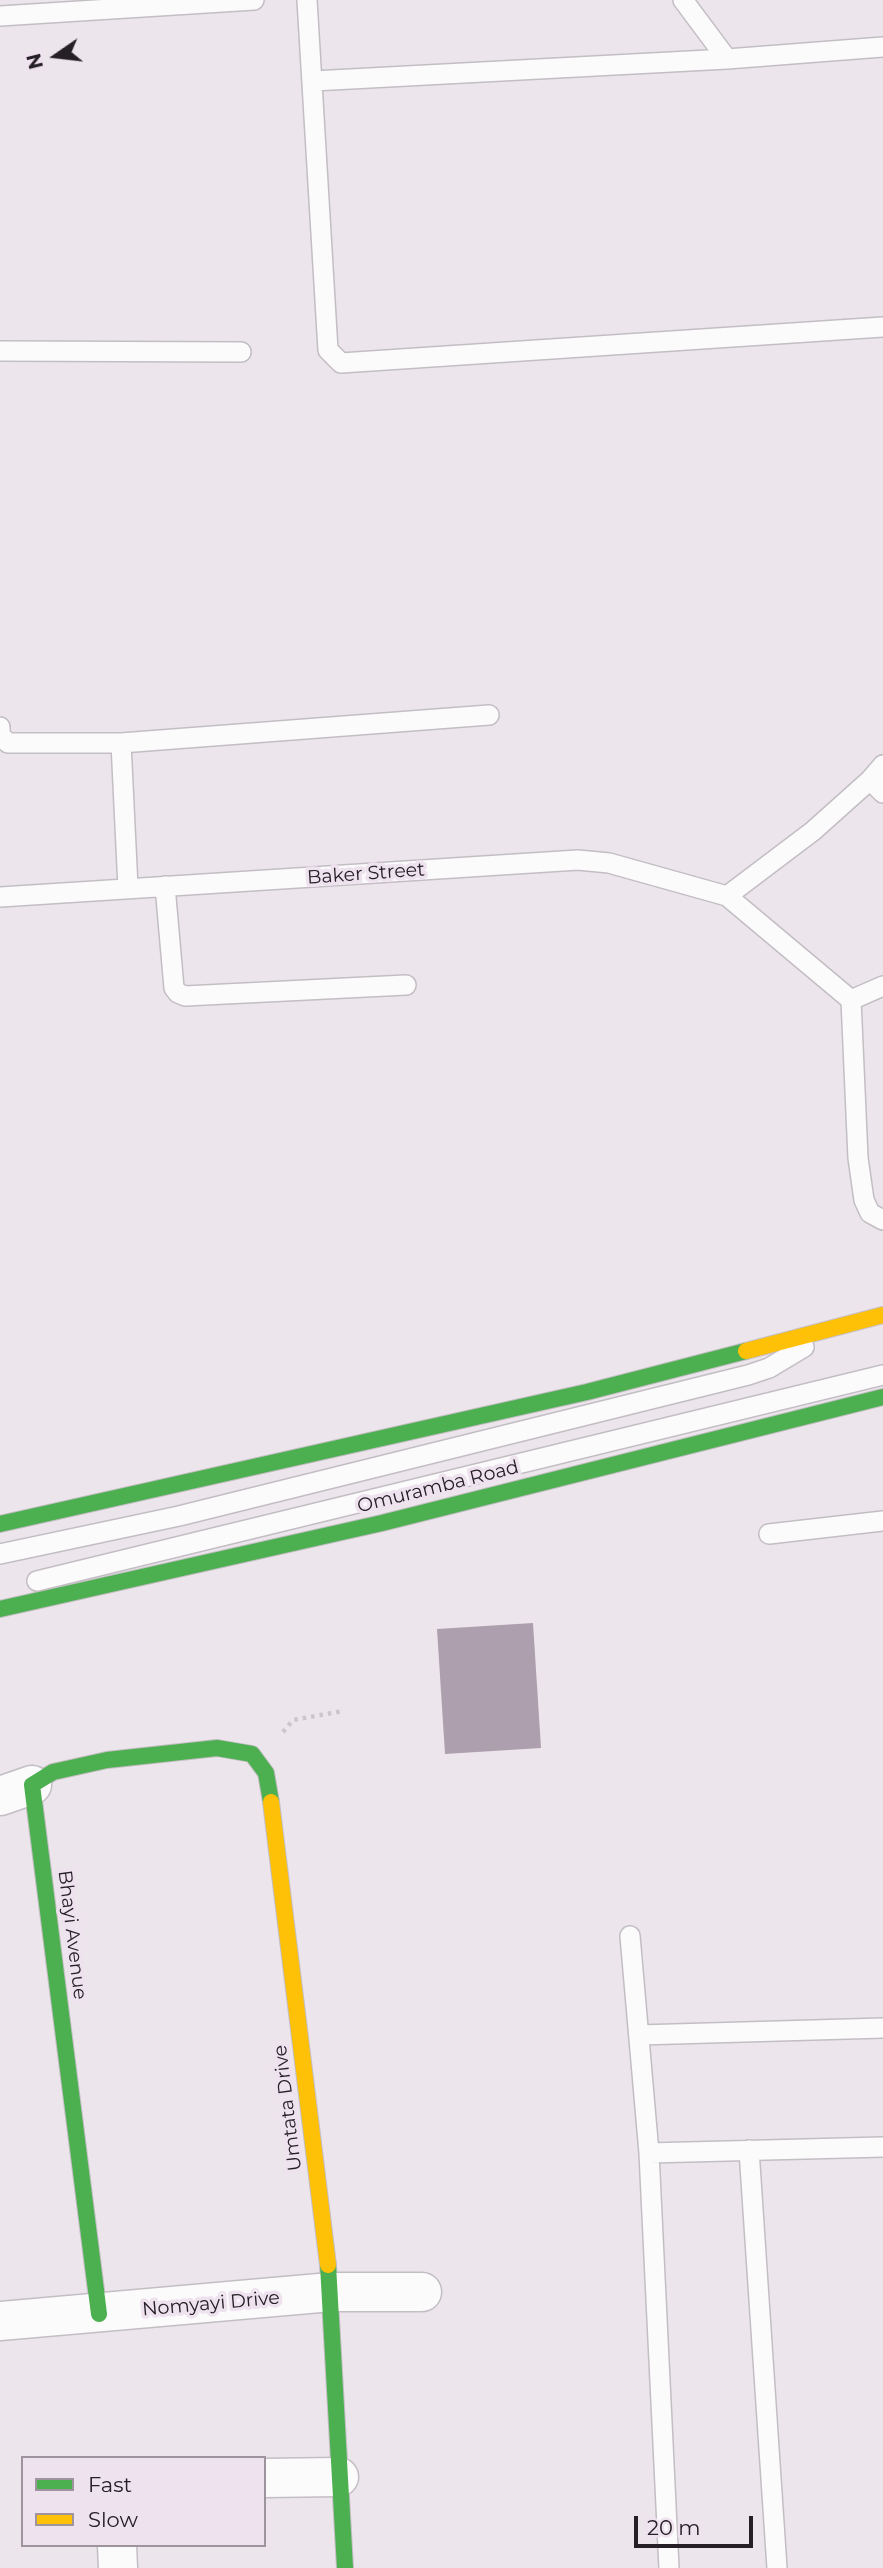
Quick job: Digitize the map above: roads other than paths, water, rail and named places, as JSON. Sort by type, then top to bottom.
[{"type":"main road","points":[[0,1524],[587,1392],[883,1315]]},
{"type":"main road","name":"Omuramba Road","points":[[0,1609],[382,1523],[883,1397]]},
{"type":"main road","name":"Bhayi Avenue","points":[[99,2314],[16,1791],[53,1772],[107,1760],[217,1748],[252,1754]]},
{"type":"main road","name":"Umtata Drive","points":[[252,1754],[266,1773],[269,1782],[331,2292],[345,2568]]},
{"type":"street","name":"Nomyayi Drive","points":[[0,2321],[331,2292],[422,2292]]},
{"type":"street","points":[[266,2479],[339,2477]]},
{"type":"street","points":[[117,2547],[118,2568]]},
{"type":"lane","points":[[0,16],[245,0]]},
{"type":"lane","points":[[307,0],[328,350],[341,363],[883,327]]},
{"type":"lane","points":[[683,0],[727,59]]},
{"type":"lane","points":[[313,80],[727,59],[883,47]]},
{"type":"lane","points":[[0,351],[241,352]]},
{"type":"lane","points":[[0,727],[0,735],[8,743],[121,743],[489,715]]},
{"type":"lane","points":[[121,743],[128,888]]},
{"type":"lane","points":[[879,779],[727,896],[851,1000],[858,1158],[870,1213],[883,1220]]},
{"type":"lane","name":"Baker Street","points":[[0,897],[578,860],[609,863],[727,896]]},
{"type":"lane","points":[[165,886],[174,988],[184,996],[406,985]]},
{"type":"lane","points":[[851,1000],[883,986]]},
{"type":"lane","points":[[0,1553],[179,1516],[748,1375],[769,1368],[800,1351],[819,1332]]},
{"type":"lane","points":[[0,1590],[883,1375]]},
{"type":"lane","points":[[769,1534],[883,1521]]},
{"type":"lane","points":[[630,1936],[649,2153],[668,2568]]},
{"type":"lane","points":[[639,2035],[883,2028]]},
{"type":"lane","points":[[649,2153],[883,2147]]},
{"type":"lane","points":[[749,2150],[777,2568]]}]
